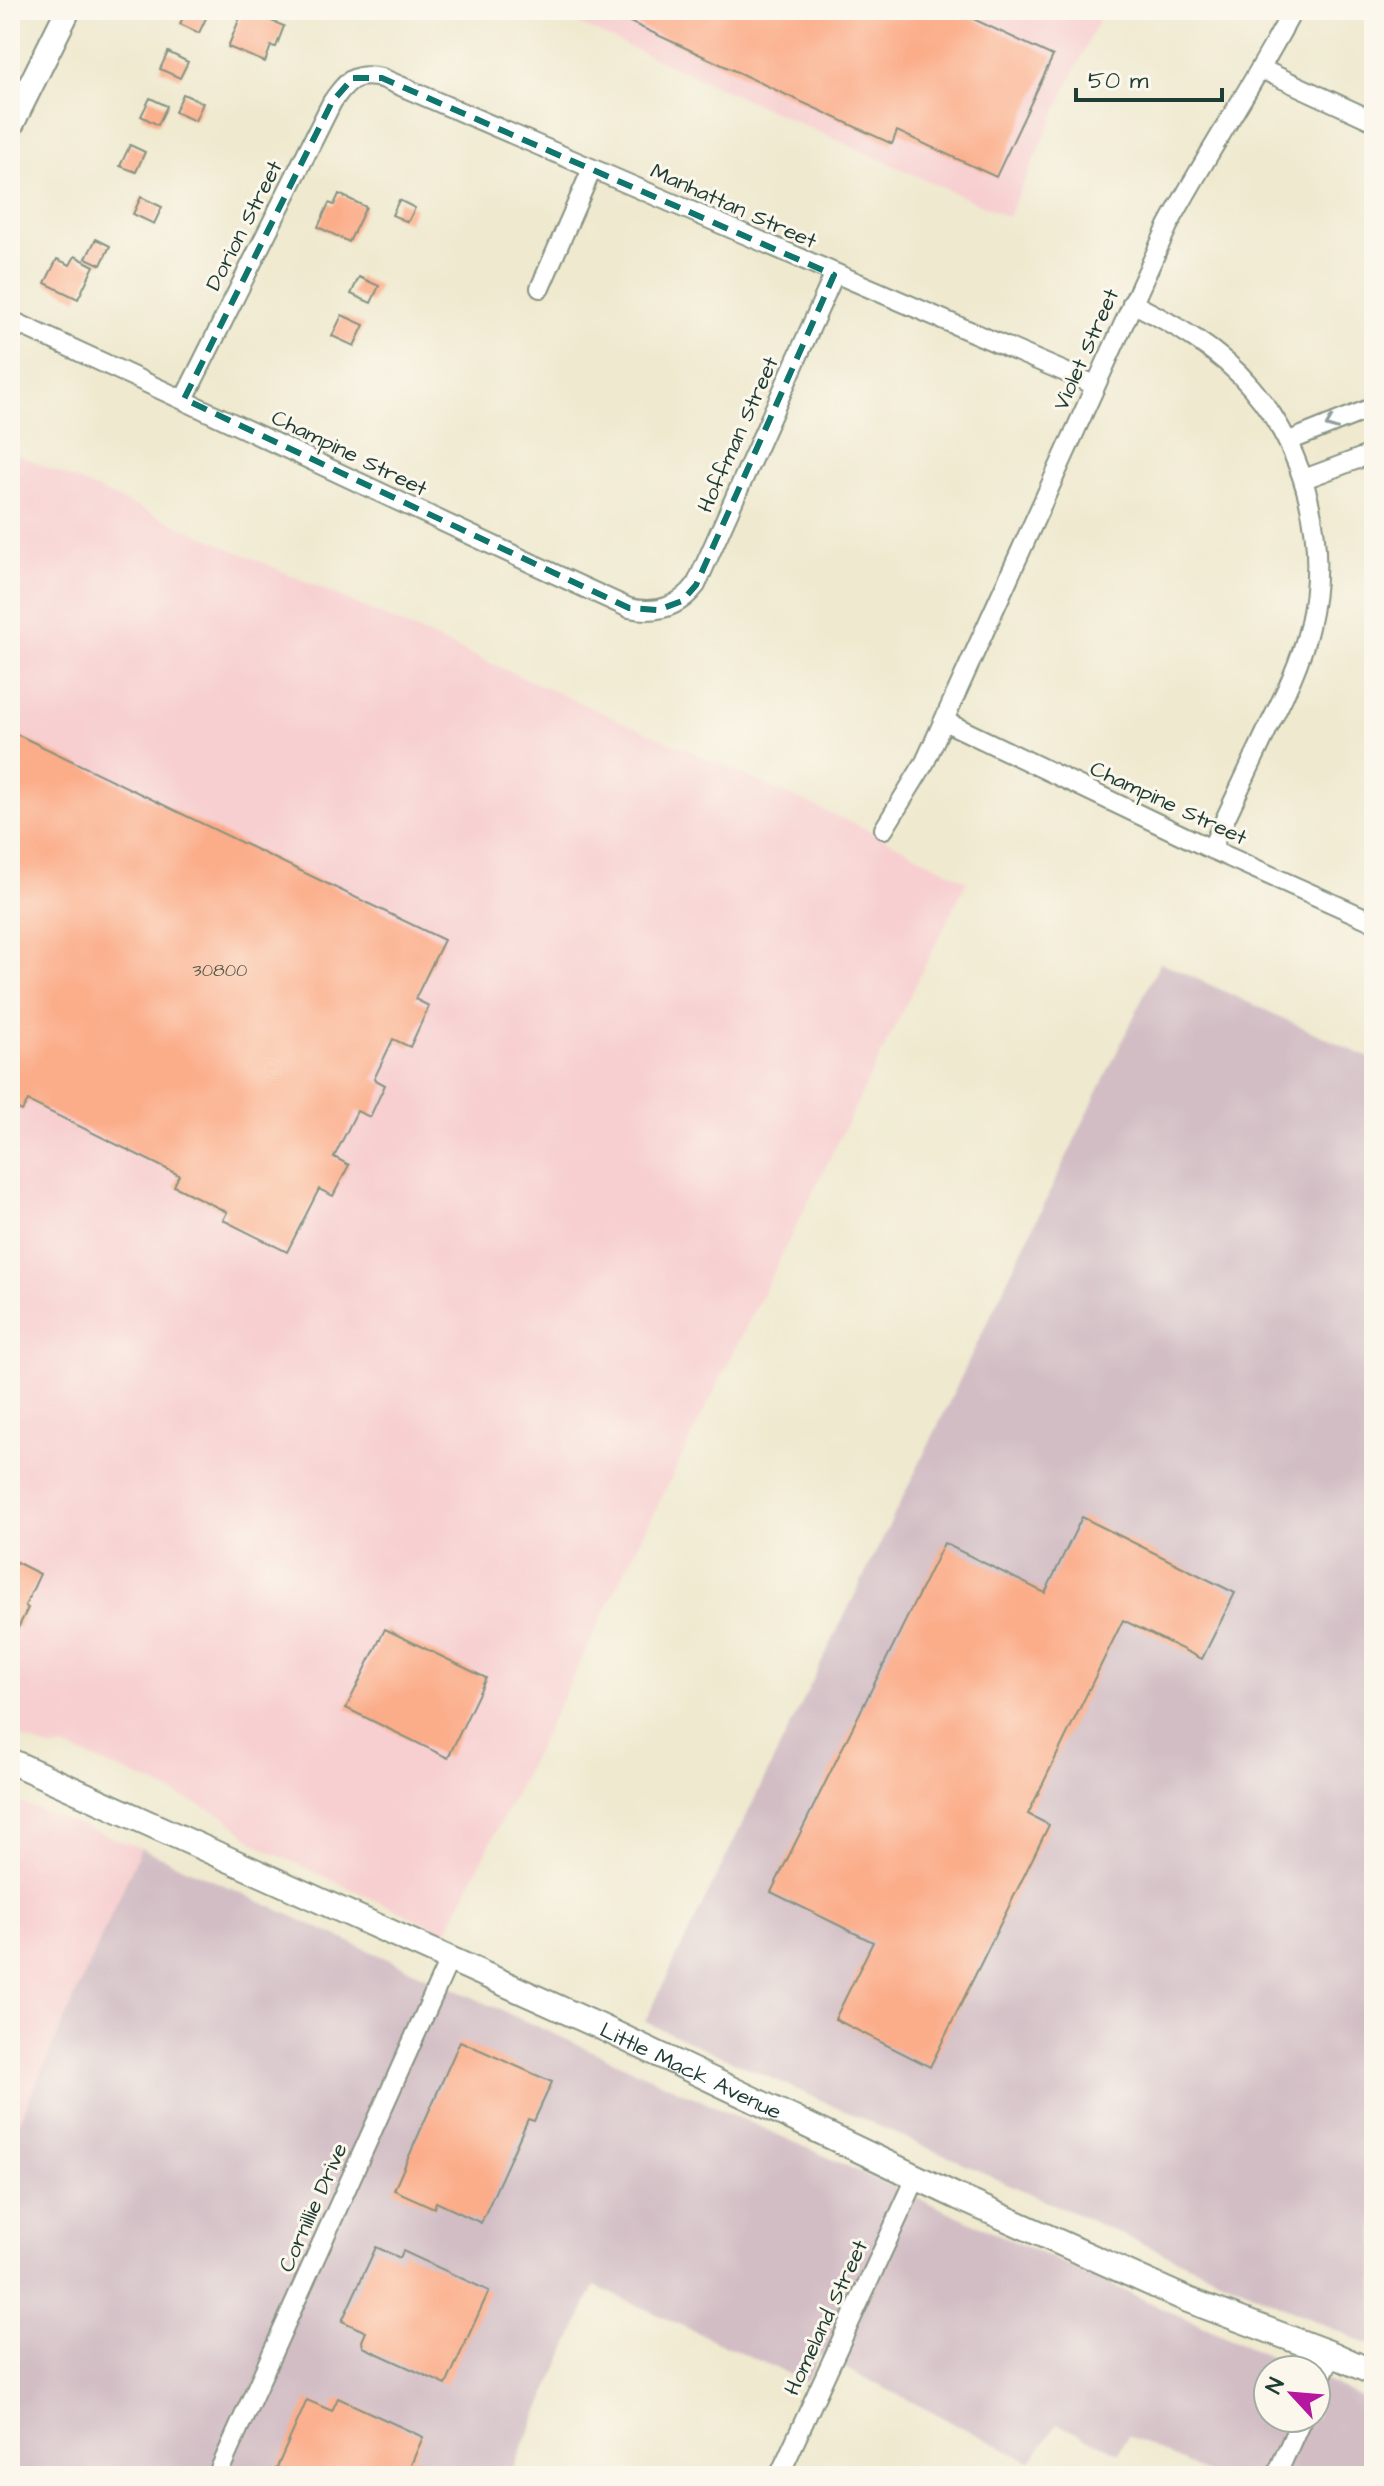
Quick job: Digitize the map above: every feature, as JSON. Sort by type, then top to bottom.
[{"type":"main road","points":[[10,127],[68,10]]},
{"type":"main road","name":"Little Mack Avenue","points":[[10,1761],[660,2054],[916,2178],[1188,2300],[1374,2373]]},
{"type":"street","name":"Violet Street","points":[[884,829],[910,790],[944,721],[1168,226],[1293,10]]},
{"type":"street","points":[[1261,69],[1374,121]]},
{"type":"street","name":"Manhattan Street","points":[[353,78],[366,74],[382,78],[1095,385]]},
{"type":"street","name":"Dorion Street","points":[[184,399],[332,102],[353,78]]},
{"type":"street","points":[[540,288],[592,169]]},
{"type":"street","name":"Hoffman Street","points":[[673,606],[696,585],[834,275]]},
{"type":"street","points":[[1132,303],[1168,321],[1219,357],[1251,386],[1289,441],[1304,479],[1316,554],[1317,584],[1309,628],[1289,685],[1211,849]]},
{"type":"street","name":"Champine Street","points":[[10,320],[629,608],[658,610],[673,606]]},
{"type":"street","points":[[1289,441],[1374,407]]},
{"type":"street","points":[[1304,479],[1374,453]]},
{"type":"street","name":"Champine Street","points":[[944,721],[1211,849],[1374,922]]},
{"type":"street","name":"Cornillie Drive","points":[[217,2476],[450,1958]]},
{"type":"street","name":"Homeland Street","points":[[779,2476],[916,2178]]},
{"type":"street","points":[[1276,2476],[1295,2434]]},
{"type":"highlighted area","points":[[353,78],[382,78],[834,275],[696,585],[682,601],[658,610],[629,608],[184,399],[332,102]]},
{"type":"shaded area","points":[[547,10],[1103,10],[1008,217]]},
{"type":"shaded area","points":[[10,451],[866,829],[967,881],[446,1933],[269,1851],[225,1817],[147,1781],[64,1747],[54,1749],[42,1746],[10,1733]]},
{"type":"shaded area","points":[[1160,962],[1374,1060],[1374,2347],[645,2022],[930,1442]]},
{"type":"shaded area","points":[[10,1799],[141,1848],[10,2142]]},
{"type":"shaded area","points":[[141,1848],[1264,2354],[1252,2354],[1252,2434],[1332,2434],[1332,2384],[1374,2403],[1374,2476],[1212,2476],[1128,2435],[1119,2453],[1057,2424],[1031,2462],[819,2355],[806,2382],[595,2286],[510,2476],[10,2476],[10,2142]]},
{"type":"building","points":[[186,10],[207,16],[199,33],[180,24]]},
{"type":"building","points":[[243,10],[284,26],[276,47],[271,46],[265,62],[228,47]]},
{"type":"building","points":[[604,10],[954,10],[1053,56],[996,177],[897,131],[892,144]]},
{"type":"building","points":[[168,52],[188,62],[180,78],[160,69]]},
{"type":"building","points":[[183,94],[203,103],[195,121],[175,112]]},
{"type":"building","points":[[150,98],[167,106],[158,125],[141,116]]},
{"type":"building","points":[[130,145],[145,152],[136,172],[120,166]]},
{"type":"building","points":[[339,194],[366,207],[349,242],[318,227],[329,203],[334,205]]},
{"type":"building","points":[[141,197],[162,207],[154,224],[133,214]]},
{"type":"building","points":[[399,200],[415,208],[408,222],[392,215]]},
{"type":"building","points":[[96,239],[110,246],[101,265],[86,258]]},
{"type":"building","points":[[75,256],[94,266],[78,299],[45,283],[57,259],[70,265]]},
{"type":"building","points":[[359,277],[379,286],[371,303],[351,294]]},
{"type":"building","points":[[342,315],[364,325],[354,346],[332,336]]},
{"type":"building","points":[[10,731],[444,940],[415,999],[429,1006],[410,1047],[393,1039],[374,1079],[385,1085],[370,1117],[357,1111],[334,1157],[349,1165],[333,1196],[319,1189],[287,1252],[223,1220],[227,1212],[174,1186],[179,1175],[28,1101],[22,1111],[10,1105]]},
{"type":"building","points":[[1082,1517],[1235,1593],[1202,1659],[1123,1620],[1028,1814],[1049,1825],[930,2067],[835,2019],[873,1942],[771,1892],[944,1543],[1045,1593]]},
{"type":"building","points":[[10,1559],[40,1574],[18,1628],[13,1625],[10,1632]]},
{"type":"building","points":[[385,1629],[486,1678],[448,1758],[346,1708]]},
{"type":"building","points":[[460,2041],[552,2082],[534,2121],[528,2119],[481,2223],[436,2202],[434,2208],[394,2190]]},
{"type":"building","points":[[376,2247],[400,2258],[403,2251],[489,2291],[446,2385],[363,2347],[366,2332],[342,2321]]},
{"type":"building","points":[[338,2398],[423,2437],[410,2467],[431,2476],[274,2474],[307,2400],[332,2411]]}]
